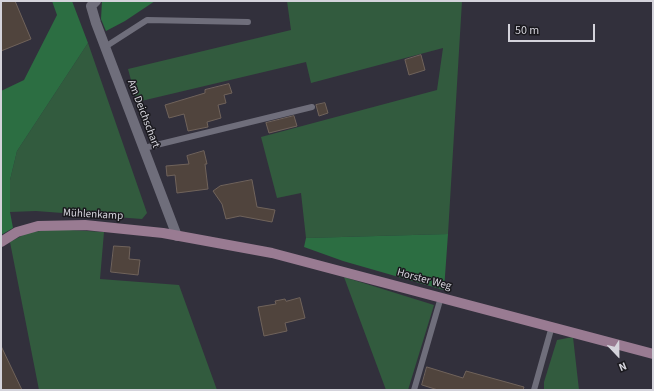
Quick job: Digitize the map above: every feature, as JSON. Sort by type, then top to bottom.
[{"type":"street","name":"Am Deichschart","points":[[92,3],[105,46],[176,236]]},
{"type":"street","name":"Mühlenkamp","points":[[1,242],[17,232],[38,226],[57,225],[119,227],[188,238]]},
{"type":"street","name":"Horster Weg","points":[[188,238],[272,253],[653,354]]},
{"type":"lane","points":[[105,46],[147,20],[248,22]]},
{"type":"lane","points":[[144,148],[312,107]]},
{"type":"lane","points":[[414,390],[441,297]]},
{"type":"lane","points":[[534,390],[552,326]]},
{"type":"green space","points":[[52,1],[72,1],[88,43],[17,151],[10,180],[10,212],[13,228],[1,235],[1,91],[24,80],[57,15]]},
{"type":"green space","points":[[102,1],[155,1],[125,21],[106,31],[101,19]]},
{"type":"green space","points":[[287,1],[462,1],[448,234],[306,238],[301,193],[277,198],[261,137],[437,90],[443,48],[311,83],[306,62],[137,102],[128,69],[291,30]]},
{"type":"green space","points":[[88,43],[147,213],[142,219],[36,211],[10,212],[10,180],[17,151]]},
{"type":"green space","points":[[53,229],[104,232],[100,279],[179,285],[217,390],[39,390],[10,242],[27,233]]},
{"type":"green space","points":[[448,234],[444,290],[343,261],[304,247],[306,238]]},
{"type":"green space","points":[[344,277],[434,305],[408,390],[386,390]]},
{"type":"green space","points":[[573,337],[579,390],[544,390],[544,382],[557,340]]},
{"type":"building","points":[[1,1],[15,1],[31,39],[1,51]]},
{"type":"building","points":[[421,55],[425,70],[409,75],[405,60]]},
{"type":"building","points":[[229,84],[232,93],[224,95],[226,103],[218,105],[221,118],[207,122],[208,127],[188,131],[184,114],[169,118],[165,105],[205,93],[205,90]]},
{"type":"building","points":[[325,103],[328,113],[319,116],[316,105]]},
{"type":"building","points":[[294,116],[297,126],[269,133],[266,123]]},
{"type":"building","points":[[204,151],[207,164],[205,164],[208,189],[177,193],[175,175],[167,176],[166,166],[189,164],[187,156]]},
{"type":"building","points":[[252,180],[257,207],[275,210],[272,222],[240,216],[226,219],[222,204],[213,191],[220,186]]},
{"type":"building","points":[[114,246],[130,247],[129,259],[140,260],[138,275],[111,272]]},
{"type":"building","points":[[300,298],[305,318],[285,323],[287,331],[264,336],[258,307],[276,304],[275,301],[285,299],[286,301]]},
{"type":"building","points":[[1,346],[22,390],[1,390]]},
{"type":"building","points":[[427,367],[463,378],[466,371],[524,387],[523,390],[438,390],[422,385]]}]
